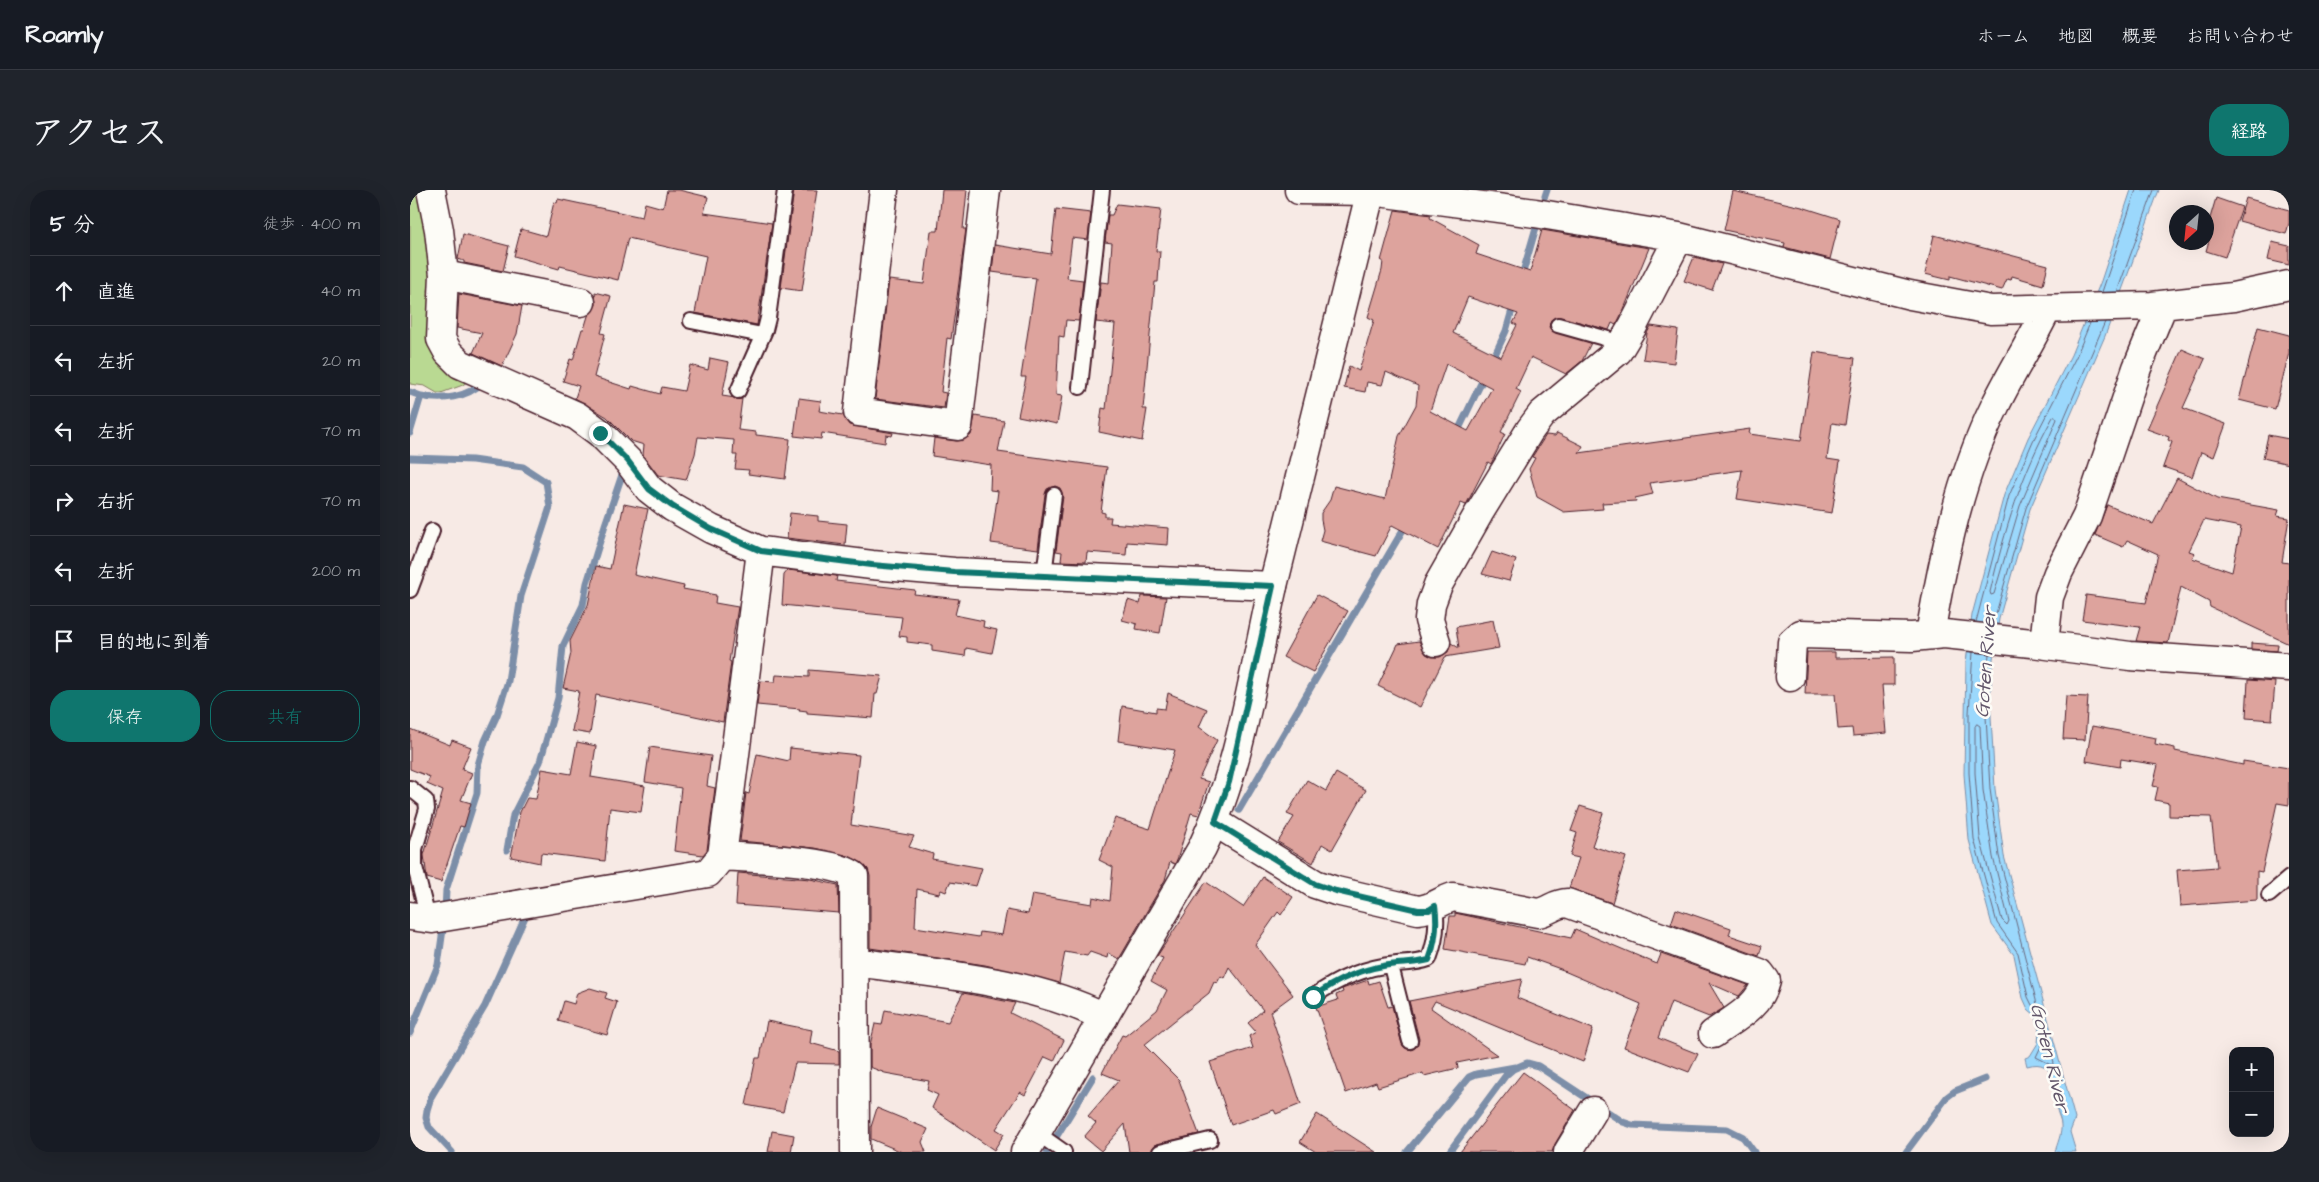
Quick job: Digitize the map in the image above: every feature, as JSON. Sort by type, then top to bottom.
[{"type":"street","points":[[431,190],[439,230],[444,275],[441,339],[448,352],[460,364],[577,416],[600,433],[628,461],[649,489],[672,506],[711,529],[761,551],[899,567],[1273,586]]},
{"type":"street","points":[[884,190],[858,412],[958,426],[986,190]]},
{"type":"street","points":[[1299,190],[1371,190],[1538,201],[1910,294],[1991,310],[2157,306],[2233,297],[2289,285]]},
{"type":"street","points":[[1036,1142],[1104,1017],[1202,848],[1215,822],[1229,782],[1273,586],[1371,190]]},
{"type":"street","points":[[1436,642],[1429,620],[1431,604],[1438,585],[1530,430],[1542,414],[1618,351],[1678,237]]},
{"type":"street","points":[[444,275],[582,302]]},
{"type":"street","points":[[2038,643],[2049,597],[2058,573],[2087,516],[2157,306]]},
{"type":"street","points":[[1937,635],[1939,582],[1954,520],[1972,462],[1994,406],[2055,308]]},
{"type":"street","points":[[432,917],[708,872],[722,856],[761,551]]},
{"type":"street","points":[[1790,677],[1792,642],[1801,634],[1937,635],[2038,643],[2130,656],[2289,666]]},
{"type":"street","points":[[1215,822],[1315,884],[1336,891],[1418,910],[1429,910],[1442,900],[1454,897],[1538,913],[1546,912],[1560,903],[1567,903],[1634,929],[1760,973],[1766,982],[1763,993],[1757,1002],[1713,1034]]},
{"type":"street","points":[[722,856],[817,864],[848,871],[854,876],[855,1152]]},
{"type":"street","points":[[854,962],[951,976],[1026,990],[1062,998],[1104,1017]]},
{"type":"street","points":[[1568,1152],[1593,1111]]},
{"type":"lane","points":[[738,391],[768,318],[785,190]]},
{"type":"lane","points":[[1080,386],[1102,190]]},
{"type":"lane","points":[[691,321],[762,335]]},
{"type":"lane","points":[[1558,325],[1622,343]]},
{"type":"lane","points":[[1044,575],[1054,495]]},
{"type":"lane","points":[[410,590],[432,531]]},
{"type":"lane","points":[[410,788],[426,801],[427,809],[415,849],[414,866],[432,917]]},
{"type":"lane","points":[[2269,895],[2289,878]]},
{"type":"lane","points":[[1313,997],[1330,984],[1355,974],[1429,960],[1434,946],[1438,922],[1435,906]]},
{"type":"lane","points":[[1390,966],[1410,1041]]},
{"type":"lane","points":[[1160,1152],[1210,1140]]},
{"type":"lane","points":[[1036,1142],[1063,1151]]},
{"type":"green space","points":[[410,190],[423,190],[433,259],[428,291],[470,379],[463,385],[441,393],[437,393],[425,386],[410,384]]},
{"type":"water","name":"Goten River","points":[[2131,190],[2159,190],[2105,336],[2030,509],[1999,619],[1993,659],[1990,698],[1995,789],[2004,856],[2075,1119],[2070,1132],[2076,1152],[2055,1152],[2060,1135],[2061,1121],[2057,1110],[2052,1078],[2044,1066],[2027,1066],[2025,1058],[2030,1056],[2038,1043],[2039,1031],[2036,1016],[2028,1009],[2023,998],[2014,955],[1992,925],[1969,840],[1964,774],[1966,662],[1972,615],[2004,495],[2028,438],[2071,355],[2101,281]]},
{"type":"building","points":[[667,190],[679,190],[708,197],[704,213],[772,223],[757,325],[695,313],[706,256],[628,238],[618,280],[560,266],[559,269],[514,256],[521,229],[546,236],[554,202],[557,203],[558,199],[642,217],[645,203],[663,208]]},
{"type":"building","points":[[794,190],[817,190],[802,291],[781,288]]},
{"type":"building","points":[[942,190],[967,190],[963,229],[966,229],[951,339],[947,338],[941,392],[946,393],[944,408],[875,399],[889,280],[924,284],[931,231],[938,231]]},
{"type":"building","points":[[1733,191],[1802,207],[1840,219],[1830,259],[1784,247],[1785,243],[1724,230]]},
{"type":"building","points":[[2216,198],[2242,207],[2225,257],[2206,251],[2214,250],[2214,205]]},
{"type":"building","points":[[2246,198],[2289,210],[2289,223],[2286,234],[2239,221]]},
{"type":"building","points":[[1117,204],[1161,209],[1156,251],[1160,251],[1158,282],[1155,282],[1143,409],[1147,409],[1142,441],[1099,432],[1102,408],[1106,409],[1115,324],[1096,322],[1101,282],[1109,283],[1112,243],[1105,242],[1108,215],[1112,215]]},
{"type":"building","points":[[1056,209],[1091,213],[1088,240],[1072,238],[1067,278],[1083,280],[1079,321],[1066,320],[1064,337],[1059,336],[1056,395],[1062,396],[1057,424],[1018,416],[1026,377],[1021,377],[1036,278],[992,272],[995,245],[1051,254]]},
{"type":"building","points":[[1395,210],[1431,215],[1430,218],[1479,245],[1476,254],[1530,272],[1542,230],[1649,248],[1616,325],[1612,323],[1609,330],[1560,317],[1552,319],[1549,327],[1552,331],[1591,343],[1582,361],[1566,374],[1531,357],[1516,389],[1521,392],[1501,432],[1505,434],[1491,464],[1488,462],[1466,505],[1461,503],[1438,549],[1392,525],[1376,556],[1320,541],[1323,530],[1321,513],[1330,500],[1334,486],[1385,499],[1399,436],[1416,405],[1418,386],[1386,372],[1382,385],[1367,382],[1365,392],[1344,388],[1349,366],[1359,371],[1374,320],[1368,317],[1382,270],[1383,261],[1381,261]],"holes":[[[1468,297],[1518,314],[1513,323],[1517,325],[1501,357],[1453,333]],[[1446,364],[1492,388],[1468,431],[1430,411]]]},
{"type":"building","points":[[463,234],[509,246],[503,271],[464,263],[464,261],[458,259]]},
{"type":"building","points":[[1934,235],[2048,265],[2043,285],[2012,276],[2011,280],[2007,279],[2002,290],[1950,276],[1950,280],[1925,274]]},
{"type":"building","points":[[2272,242],[2289,246],[2289,265],[2268,260]]},
{"type":"building","points":[[1694,257],[1722,264],[1712,290],[1684,281]]},
{"type":"building","points":[[595,292],[611,296],[601,333],[605,334],[594,377],[631,389],[632,386],[660,394],[662,387],[684,391],[690,365],[708,370],[710,358],[729,362],[722,396],[742,399],[738,430],[756,432],[756,435],[790,439],[785,479],[748,474],[749,470],[735,469],[737,455],[733,455],[734,440],[698,437],[695,454],[686,480],[658,475],[643,455],[644,445],[631,441],[607,417],[575,398],[579,386],[563,381],[570,359],[573,360],[582,329],[584,329],[588,316],[596,305]]},
{"type":"building","points":[[459,294],[522,306],[517,334],[502,366],[473,353],[482,333],[457,328]]},
{"type":"building","points":[[1651,326],[1678,330],[1674,363],[1643,359],[1647,333]]},
{"type":"building","points":[[2258,327],[2289,335],[2289,353],[2275,409],[2239,400]]},
{"type":"building","points":[[2182,349],[2205,359],[2183,408],[2226,424],[2214,457],[2201,452],[2192,477],[2163,467],[2172,442],[2168,440],[2169,437],[2147,429]]},
{"type":"building","points":[[1814,352],[1855,358],[1845,425],[1832,423],[1827,459],[1840,461],[1832,513],[1737,499],[1742,470],[1650,483],[1653,494],[1635,498],[1636,501],[1602,503],[1603,509],[1564,512],[1537,497],[1529,469],[1535,458],[1532,457],[1546,435],[1555,436],[1557,433],[1583,446],[1579,453],[1750,429],[1749,434],[1801,441]]},
{"type":"building","points":[[799,398],[821,401],[819,411],[843,415],[849,425],[893,433],[892,436],[886,435],[885,443],[822,433],[821,439],[794,436]]},
{"type":"building","points":[[975,416],[1004,421],[998,452],[1107,467],[1101,512],[1105,513],[1105,517],[1111,517],[1110,523],[1169,528],[1168,545],[1127,542],[1126,555],[1087,552],[1086,562],[1061,561],[1062,552],[1056,551],[1063,496],[1060,488],[1055,486],[1047,489],[1045,494],[1038,549],[991,543],[998,491],[990,490],[991,465],[932,456],[934,438],[956,441],[964,440],[971,435]]},
{"type":"building","points":[[2268,435],[2289,439],[2289,464],[2263,458]]},
{"type":"building","points":[[2177,478],[2217,499],[2279,510],[2277,516],[2289,518],[2282,562],[2289,563],[2289,644],[2210,607],[2209,602],[2181,587],[2168,643],[2136,641],[2140,627],[2082,620],[2086,595],[2146,603],[2158,554],[2127,540],[2123,547],[2095,535],[2107,505],[2153,524]],"holes":[[[2204,520],[2241,527],[2232,572],[2192,558],[2195,553],[2189,551]]]},
{"type":"building","points":[[624,504],[648,509],[634,575],[684,586],[683,589],[716,595],[715,603],[738,607],[729,661],[731,662],[723,722],[596,695],[590,734],[572,731],[579,691],[563,688],[571,653],[570,641],[588,605],[596,566],[610,569]]},
{"type":"building","points":[[790,513],[818,516],[818,521],[847,524],[845,545],[787,538]]},
{"type":"building","points":[[1492,552],[1516,560],[1509,581],[1482,574]]},
{"type":"building","points":[[788,570],[837,576],[836,581],[915,590],[914,594],[959,599],[955,615],[984,621],[983,627],[997,630],[992,653],[966,648],[965,656],[932,651],[932,645],[907,642],[907,637],[899,636],[902,617],[782,605],[784,575]]},
{"type":"building","points":[[1317,595],[1348,611],[1313,672],[1283,657]]},
{"type":"building","points":[[1142,596],[1166,597],[1160,633],[1136,629],[1137,624],[1122,620],[1128,600],[1140,604]]},
{"type":"building","points":[[1493,620],[1499,648],[1445,657],[1420,707],[1378,686],[1398,644],[1419,641],[1426,654],[1432,657],[1440,657],[1448,652],[1451,643],[1459,648],[1456,627]]},
{"type":"building","points":[[2251,643],[2278,645],[2277,651],[2251,649]]},
{"type":"building","points":[[1807,652],[1835,652],[1835,658],[1894,657],[1894,685],[1882,685],[1886,733],[1853,736],[1852,728],[1838,729],[1835,694],[1805,694]]},
{"type":"building","points":[[809,670],[882,676],[877,694],[875,694],[873,718],[807,713],[807,711],[800,709],[757,705],[760,681],[775,682],[776,675],[809,677]]},
{"type":"building","points":[[2248,680],[2275,682],[2272,720],[2246,718]]},
{"type":"building","points":[[1168,693],[1207,709],[1199,727],[1217,740],[1199,779],[1209,782],[1198,815],[1191,813],[1175,864],[1170,862],[1165,880],[1119,959],[1108,953],[1107,958],[1090,952],[1087,956],[1065,952],[1059,983],[985,965],[870,948],[870,876],[868,869],[862,863],[849,856],[815,848],[740,841],[746,793],[749,794],[757,754],[789,761],[790,748],[859,755],[851,825],[914,836],[909,847],[933,854],[932,859],[982,868],[976,886],[950,882],[946,892],[941,890],[939,894],[917,889],[915,927],[979,937],[980,932],[1002,935],[1007,910],[1028,914],[1032,894],[1092,904],[1093,897],[1110,901],[1113,867],[1099,860],[1115,818],[1150,829],[1175,750],[1118,741],[1122,706],[1156,712],[1156,708],[1165,709]]},
{"type":"building","points":[[2066,696],[2088,697],[2085,740],[2063,739]]},
{"type":"building","points":[[2092,726],[2156,738],[2155,744],[2175,748],[2175,751],[2243,765],[2243,761],[2289,768],[2289,805],[2277,803],[2262,872],[2257,871],[2257,900],[2180,906],[2177,870],[2217,867],[2211,817],[2169,816],[2169,803],[2155,800],[2158,787],[2153,786],[2158,765],[2121,759],[2120,767],[2086,761]]},
{"type":"building","points":[[410,729],[450,745],[452,740],[471,747],[462,769],[472,773],[461,800],[471,803],[464,827],[460,826],[441,882],[427,878],[424,855],[443,791],[427,784],[430,777],[410,769]]},
{"type":"building","points":[[577,742],[596,746],[591,777],[645,786],[641,812],[610,808],[605,861],[541,853],[540,863],[511,857],[520,812],[527,798],[536,799],[542,769],[571,774]]},
{"type":"building","points":[[650,747],[711,756],[707,786],[715,788],[707,850],[703,855],[674,851],[681,788],[645,782]]},
{"type":"building","points":[[1336,773],[1366,790],[1332,850],[1322,844],[1313,863],[1278,842],[1294,817],[1287,814],[1307,780],[1326,791]]},
{"type":"building","points":[[1580,806],[1603,813],[1592,846],[1626,857],[1612,903],[1569,888],[1579,858],[1570,856],[1577,833],[1571,831]]},
{"type":"building","points":[[738,873],[810,879],[838,885],[839,913],[736,905]]},
{"type":"building","points":[[1263,877],[1293,897],[1281,915],[1278,912],[1255,945],[1293,995],[1270,1012],[1301,1104],[1276,1114],[1274,1110],[1231,1125],[1210,1062],[1253,1048],[1249,1036],[1256,1032],[1248,1023],[1263,1010],[1229,967],[1224,978],[1221,976],[1217,983],[1214,982],[1209,993],[1144,1045],[1179,1080],[1199,1134],[1158,1144],[1154,1146],[1151,1152],[1129,1152],[1125,1124],[1101,1151],[1084,1137],[1096,1123],[1088,1116],[1119,1080],[1102,1073],[1122,1035],[1125,1036],[1157,1010],[1167,990],[1151,981],[1163,958],[1157,956],[1206,882],[1243,907]]},
{"type":"building","points":[[1676,909],[1731,928],[1729,935],[1762,946],[1759,956],[1671,924]]},
{"type":"building","points":[[1455,913],[1571,938],[1575,929],[1657,964],[1661,954],[1748,985],[1739,996],[1709,983],[1724,1008],[1709,1017],[1671,1002],[1658,1038],[1698,1054],[1689,1072],[1624,1047],[1641,1004],[1564,971],[1566,971],[1527,957],[1525,964],[1445,949],[1450,916],[1455,916]]},
{"type":"building","points":[[1522,979],[1517,998],[1593,1029],[1583,1062],[1543,1046],[1544,1044],[1541,1045],[1435,1001],[1431,1008],[1497,1055],[1457,1063],[1458,1068],[1424,1076],[1423,1073],[1378,1087],[1376,1082],[1346,1093],[1316,1007],[1338,1000],[1336,995],[1343,992],[1342,989],[1368,980],[1369,984],[1379,981],[1388,1007],[1392,1006],[1402,1044],[1404,1047],[1412,1050],[1416,1047],[1419,1039],[1409,1001]]},
{"type":"building","points":[[590,988],[607,993],[605,998],[617,1002],[607,1035],[558,1021],[564,1001],[574,1004],[577,993]]},
{"type":"building","points":[[963,993],[1015,1003],[1010,1013],[1064,1040],[1054,1061],[1045,1057],[1025,1095],[1020,1092],[996,1129],[1004,1134],[994,1150],[932,1108],[938,1095],[927,1090],[929,1081],[885,1073],[870,1067],[870,1045],[875,1024],[882,1025],[885,1010],[948,1022]]},
{"type":"building","points":[[767,1021],[812,1030],[810,1043],[839,1051],[839,1064],[795,1063],[783,1112],[746,1105],[756,1058],[760,1058]]},
{"type":"building","points":[[1523,1072],[1575,1110],[1552,1152],[1460,1152]]},
{"type":"building","points":[[877,1108],[928,1129],[922,1142],[926,1152],[902,1152],[871,1139],[871,1127]]},
{"type":"building","points":[[1317,1114],[1376,1152],[1316,1152],[1300,1142]]},
{"type":"building","points":[[772,1131],[794,1135],[791,1152],[768,1152]]},
{"type":"waterway","points":[[1545,196],[1547,190]]},
{"type":"waterway","points":[[1521,279],[1537,224]]},
{"type":"waterway","points":[[1492,361],[1506,331],[1514,303]]},
{"type":"waterway","points":[[1456,435],[1485,375]]},
{"type":"waterway","points":[[421,396],[437,398],[454,397],[469,392],[483,382]]},
{"type":"waterway","points":[[410,392],[421,396],[410,433]]},
{"type":"waterway","points":[[410,458],[472,460],[523,467],[546,482],[550,507],[521,596],[508,681],[478,765],[477,793],[446,890],[445,912]]},
{"type":"waterway","points":[[507,850],[513,815],[540,762],[558,698],[563,646],[583,605],[587,583],[622,475],[621,468]]},
{"type":"waterway","points":[[1239,810],[1407,523]]},
{"type":"waterway","points":[[452,1152],[429,1127],[426,1118],[427,1110],[431,1097],[485,1006],[525,917],[525,911]]},
{"type":"waterway","points":[[410,1033],[438,965],[444,922]]},
{"type":"waterway","points":[[1449,1152],[1506,1075],[1513,1069],[1527,1063],[1538,1066],[1623,1122],[1632,1125],[1727,1129],[1743,1137],[1754,1152]]},
{"type":"waterway","points":[[1407,1152],[1469,1077],[1515,1067]]},
{"type":"waterway","points":[[1047,1152],[1093,1077]]},
{"type":"waterway","points":[[1906,1152],[1947,1097],[1955,1091],[1985,1079]]},
{"type":"route","points":[[600,433],[628,461],[649,489],[672,506],[711,529],[761,551],[872,565],[954,572],[1273,586],[1229,782],[1215,822],[1315,884],[1336,891],[1418,910],[1429,910],[1435,906],[1438,922],[1434,946],[1429,960],[1418,963],[1395,964],[1355,974],[1330,984],[1313,997]]}]
